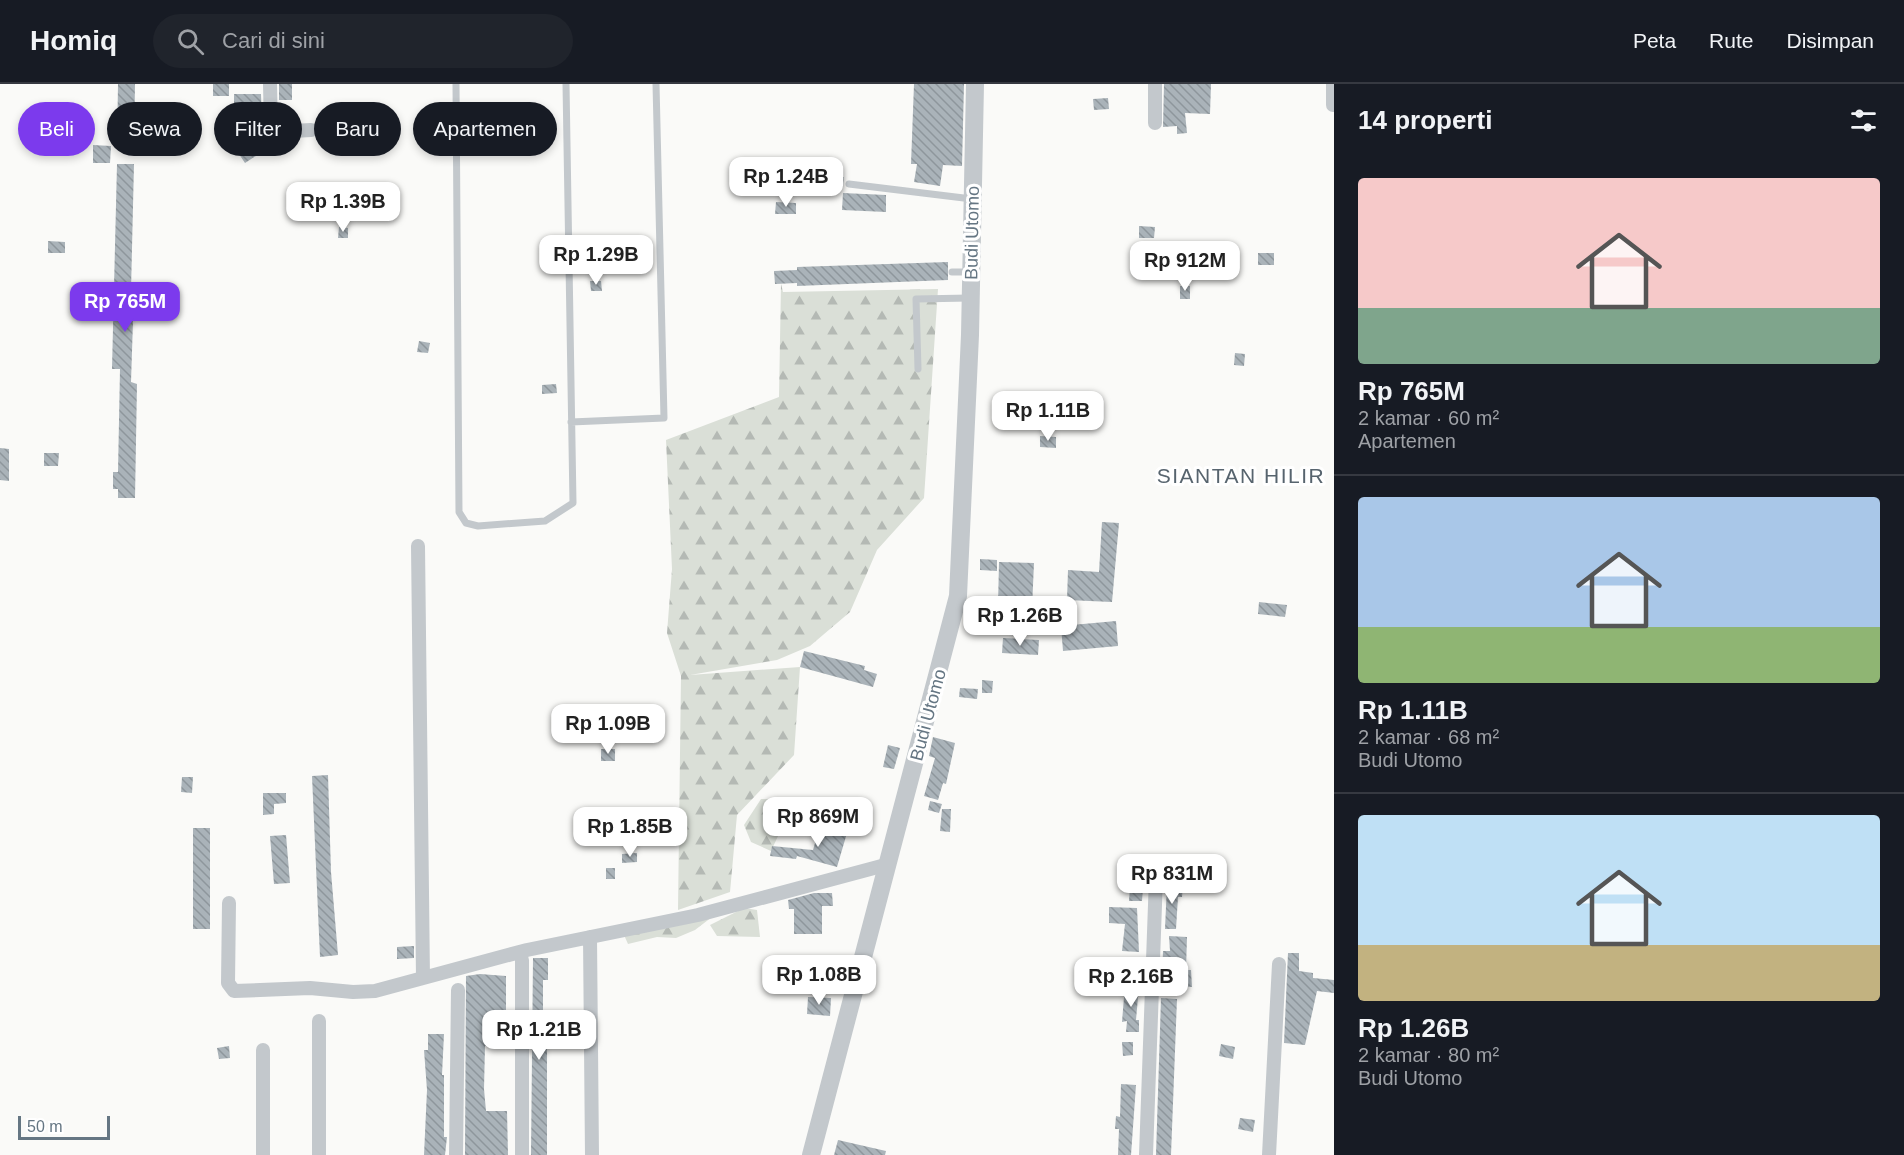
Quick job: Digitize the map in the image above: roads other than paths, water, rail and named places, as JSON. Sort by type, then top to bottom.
[{"type":"street","points":[[270,84],[272,129],[275,132],[311,130]]},
{"type":"street","name":"Budi Utomo","points":[[811,1155],[958,596],[971,272],[975,84]]},
{"type":"street","points":[[1155,84],[1155,123]]},
{"type":"street","points":[[1333,84],[1333,105]]},
{"type":"street","points":[[418,546],[423,978]]},
{"type":"street","points":[[229,903],[228,983],[234,991],[310,988],[353,992],[375,990],[527,950],[698,915],[889,864]]},
{"type":"street","points":[[1146,1155],[1156,877]]},
{"type":"street","points":[[590,937],[592,1155]]},
{"type":"street","points":[[522,960],[522,1155]]},
{"type":"street","points":[[1269,1155],[1280,964]]},
{"type":"street","points":[[456,1155],[458,990]]},
{"type":"street","points":[[320,1021],[320,1155]]},
{"type":"street","points":[[263,1050],[263,1155]]},
{"type":"lane","points":[[456,84],[459,512],[466,523],[478,526],[545,521],[573,503],[566,84]]},
{"type":"lane","points":[[572,422],[664,418],[656,84]]},
{"type":"lane","points":[[849,184],[972,199]]},
{"type":"lane","points":[[952,272],[971,272]]},
{"type":"lane","points":[[918,369],[916,299],[970,298]]},
{"type":"district","name":"SIANTAN HILIR","points":[[1241,476]]}]
